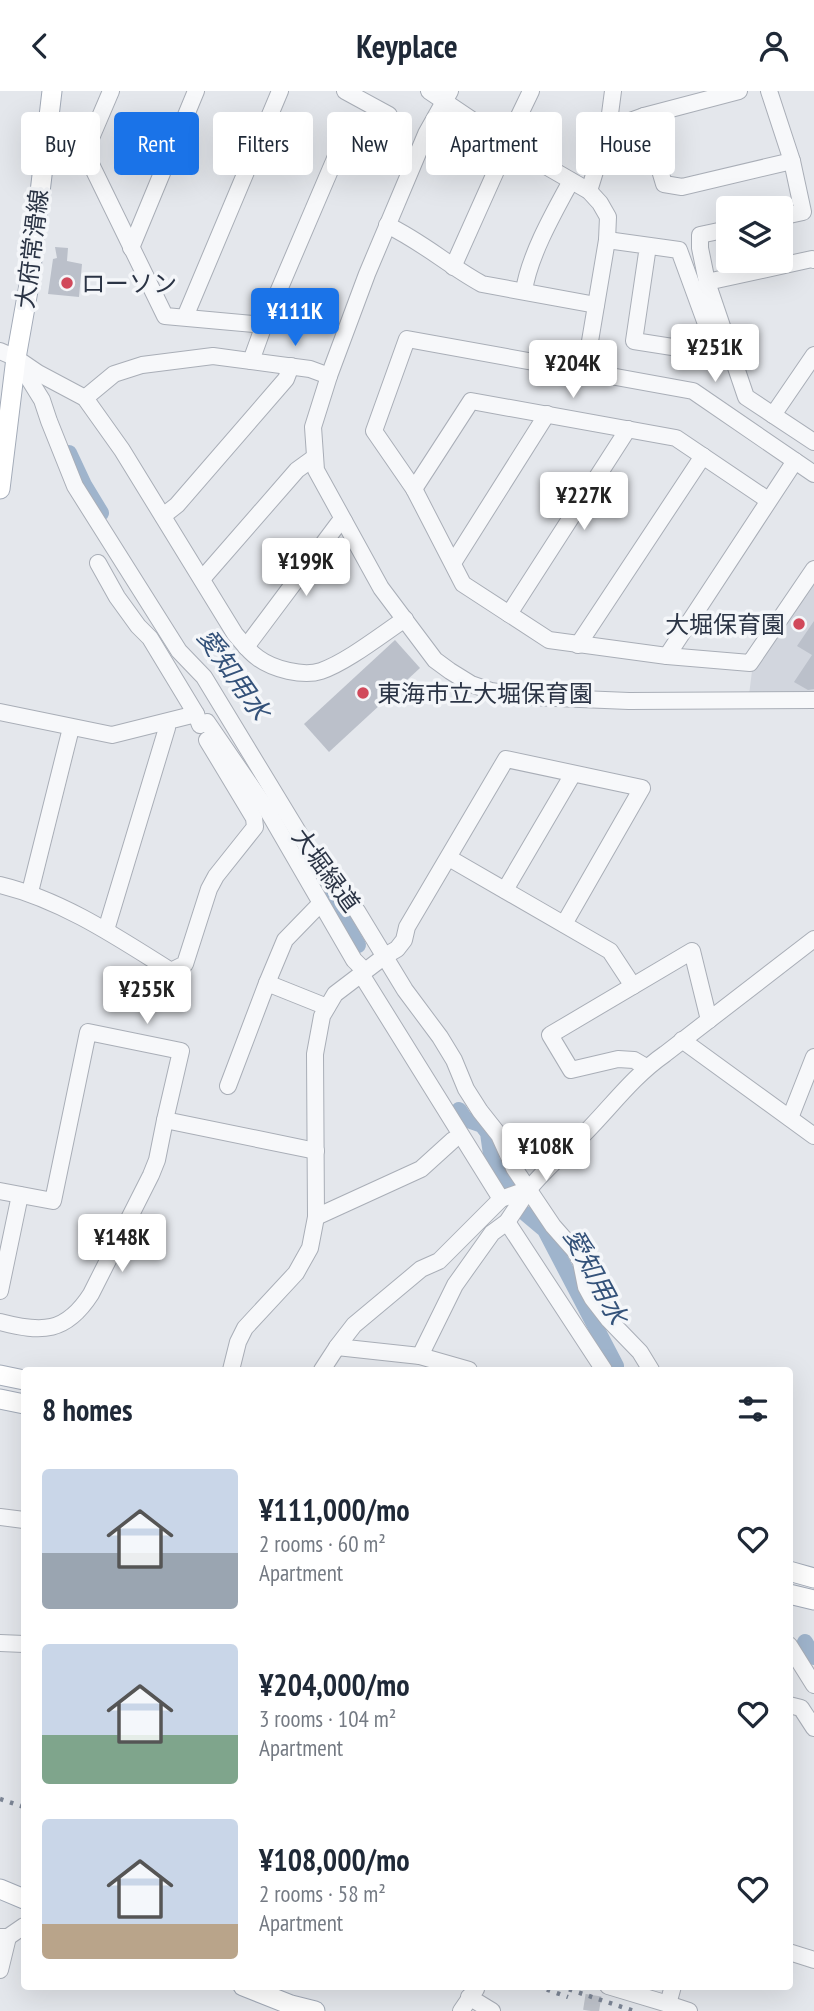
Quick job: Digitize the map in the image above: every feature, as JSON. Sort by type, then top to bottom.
[{"type":"main road","name":"大府常滑線","points":[[49,112],[52,91]]},
{"type":"main road","name":"大府常滑線","points":[[0,489],[8,354],[29,285],[42,175]]},
{"type":"main road","points":[[0,1375],[21,1379]]},
{"type":"main road","points":[[0,1399],[21,1403]]},
{"type":"main road","points":[[793,1572],[814,1578]]},
{"type":"main road","points":[[793,1595],[814,1599]]},
{"type":"main road","points":[[0,1889],[21,1898]]},
{"type":"main road","points":[[253,1990],[315,2011]]},
{"type":"street","points":[[100,117],[111,91]]},
{"type":"street","points":[[131,249],[196,91]]},
{"type":"street","points":[[184,317],[280,91]]},
{"type":"street","points":[[251,361],[340,147],[368,159],[389,115],[345,91]]},
{"type":"street","points":[[429,91],[447,96],[467,112]]},
{"type":"street","points":[[521,112],[531,91]]},
{"type":"street","points":[[610,112],[613,91]]},
{"type":"street","points":[[659,112],[739,91]]},
{"type":"street","points":[[769,91],[792,161],[803,212],[793,214]]},
{"type":"street","points":[[447,96],[426,134],[367,274],[313,427],[316,470],[381,588],[435,660],[471,684],[491,691],[532,697],[629,701],[814,700]]},
{"type":"street","points":[[661,175],[664,184],[682,187],[792,161]]},
{"type":"street","points":[[96,175],[165,316],[264,325]]},
{"type":"street","points":[[453,267],[493,175]]},
{"type":"street","points":[[562,175],[589,191],[608,218],[607,240],[584,371]]},
{"type":"street","points":[[589,191],[594,175]]},
{"type":"street","points":[[524,291],[526,274],[559,202],[572,181]]},
{"type":"street","points":[[387,225],[404,233],[482,284],[596,305]]},
{"type":"street","points":[[716,232],[700,235],[700,248],[707,282],[746,397],[814,442]]},
{"type":"street","points":[[607,240],[679,250],[717,354],[634,341],[648,246]]},
{"type":"street","points":[[707,282],[814,260]]},
{"type":"street","points":[[814,474],[694,391],[407,339],[374,431],[414,489],[463,584],[549,640],[667,656],[750,663],[814,569]]},
{"type":"street","points":[[8,354],[85,398],[122,450],[235,634],[257,657],[282,668],[320,671],[343,661],[405,619]]},
{"type":"street","name":"大堀緑道","points":[[8,354],[43,400],[75,487],[179,651],[204,677],[320,869],[357,911],[405,990],[440,1037],[454,1060],[466,1089],[499,1135],[514,1168],[553,1226],[575,1251],[592,1298],[640,1352],[649,1367]]},
{"type":"street","points":[[774,415],[814,355]]},
{"type":"street","points":[[85,398],[114,374],[142,365],[213,356],[310,369],[329,376]]},
{"type":"street","points":[[163,516],[177,505],[286,379],[291,366]]},
{"type":"street","points":[[414,489],[471,401],[676,437],[768,500]]},
{"type":"street","points":[[453,563],[547,414]]},
{"type":"street","points":[[509,614],[628,429]]},
{"type":"street","points":[[578,645],[703,456]]},
{"type":"street","points":[[202,579],[297,470],[315,457]]},
{"type":"street","points":[[667,656],[795,461]]},
{"type":"street","points":[[246,647],[338,524],[344,521]]},
{"type":"street","points":[[0,885],[30,892],[106,930],[171,971],[185,964],[209,889],[255,827],[254,818],[150,638],[117,597],[98,563]]},
{"type":"street","points":[[0,712],[112,735],[166,722],[198,720],[207,723],[265,808],[320,904],[501,1199]]},
{"type":"street","points":[[106,930],[167,728],[166,722]]},
{"type":"street","points":[[30,892],[71,728]]},
{"type":"street","points":[[232,1367],[238,1342],[245,1328],[296,1273],[310,1248],[316,1217],[315,1054],[319,1028],[327,1006],[335,994],[397,949],[404,940],[407,927],[506,759],[642,788],[564,924]]},
{"type":"street","points":[[505,890],[573,774]]},
{"type":"street","points":[[449,858],[610,951],[632,986]]},
{"type":"street","points":[[228,1086],[285,940],[320,904]]},
{"type":"street","points":[[420,1356],[455,1285],[492,1233],[507,1222],[544,1170],[585,1133],[646,1067],[814,939]]},
{"type":"street","points":[[646,1067],[634,1060],[618,1059],[571,1070],[550,1035],[692,951],[709,1020]]},
{"type":"street","points":[[267,983],[327,1006]]},
{"type":"street","points":[[0,1191],[53,1201],[88,1032],[180,1051],[157,1160],[82,1308],[64,1322],[46,1328],[26,1329],[0,1322]]},
{"type":"street","points":[[682,1040],[814,1136]]},
{"type":"street","points":[[790,1118],[814,1057]]},
{"type":"street","points":[[164,1121],[316,1151]]},
{"type":"street","points":[[316,1217],[421,1169],[453,1140]]},
{"type":"street","points":[[324,1367],[354,1325],[421,1269],[439,1261],[501,1199],[529,1189]]},
{"type":"street","points":[[0,1291],[20,1195]]},
{"type":"street","points":[[507,1222],[602,1367]]},
{"type":"street","points":[[337,1347],[420,1356],[458,1367]]},
{"type":"street","points":[[0,1517],[21,1520]]},
{"type":"street","points":[[0,1643],[21,1644]]},
{"type":"street","points":[[793,1651],[814,1685]]},
{"type":"street","points":[[793,1706],[801,1709],[814,1728]]},
{"type":"street","points":[[0,1970],[4,1937],[21,1928]]},
{"type":"street","points":[[793,1953],[814,1960]]},
{"type":"street","points":[[621,1990],[689,2011]]},
{"type":"street","points":[[668,2004],[672,1990]]},
{"type":"street","points":[[468,1998],[492,2011]]},
{"type":"shaded area","name":"大堀保育園","points":[[814,577],[814,693],[749,695],[752,671]]},
{"type":"building","points":[[55,247],[68,248],[67,261],[82,264],[79,297],[48,294],[53,259],[57,258]]},
{"type":"building","points":[[814,621],[814,689],[808,690],[794,682],[812,655],[797,646]]},
{"type":"building","points":[[395,640],[420,668],[329,752],[304,724]]},
{"type":"waterway","name":"愛知用水","points":[[69,453],[101,513]]},
{"type":"waterway","name":"愛知用水","points":[[314,870],[358,945]]},
{"type":"waterway","name":"愛知用水","points":[[459,1110],[465,1119],[482,1125],[488,1133],[492,1161],[507,1185]]},
{"type":"waterway","name":"愛知用水","points":[[526,1214],[545,1230],[616,1366]]},
{"type":"waterway","name":"愛知用水","points":[[805,1642],[814,1657]]},
{"type":"tunnel","points":[[591,2011],[594,1990]]},
{"type":"railway","points":[[0,1799],[21,1806]]},
{"type":"railway","points":[[548,1990],[568,1997]]},
{"type":"railway","points":[[571,1990],[634,2011]]},
{"type":"place","name":"ローソン","points":[[67,283]]},
{"type":"place","name":"大堀保育園","points":[[799,624]]},
{"type":"place","name":"東海市立大堀保育園","points":[[363,693]]}]
